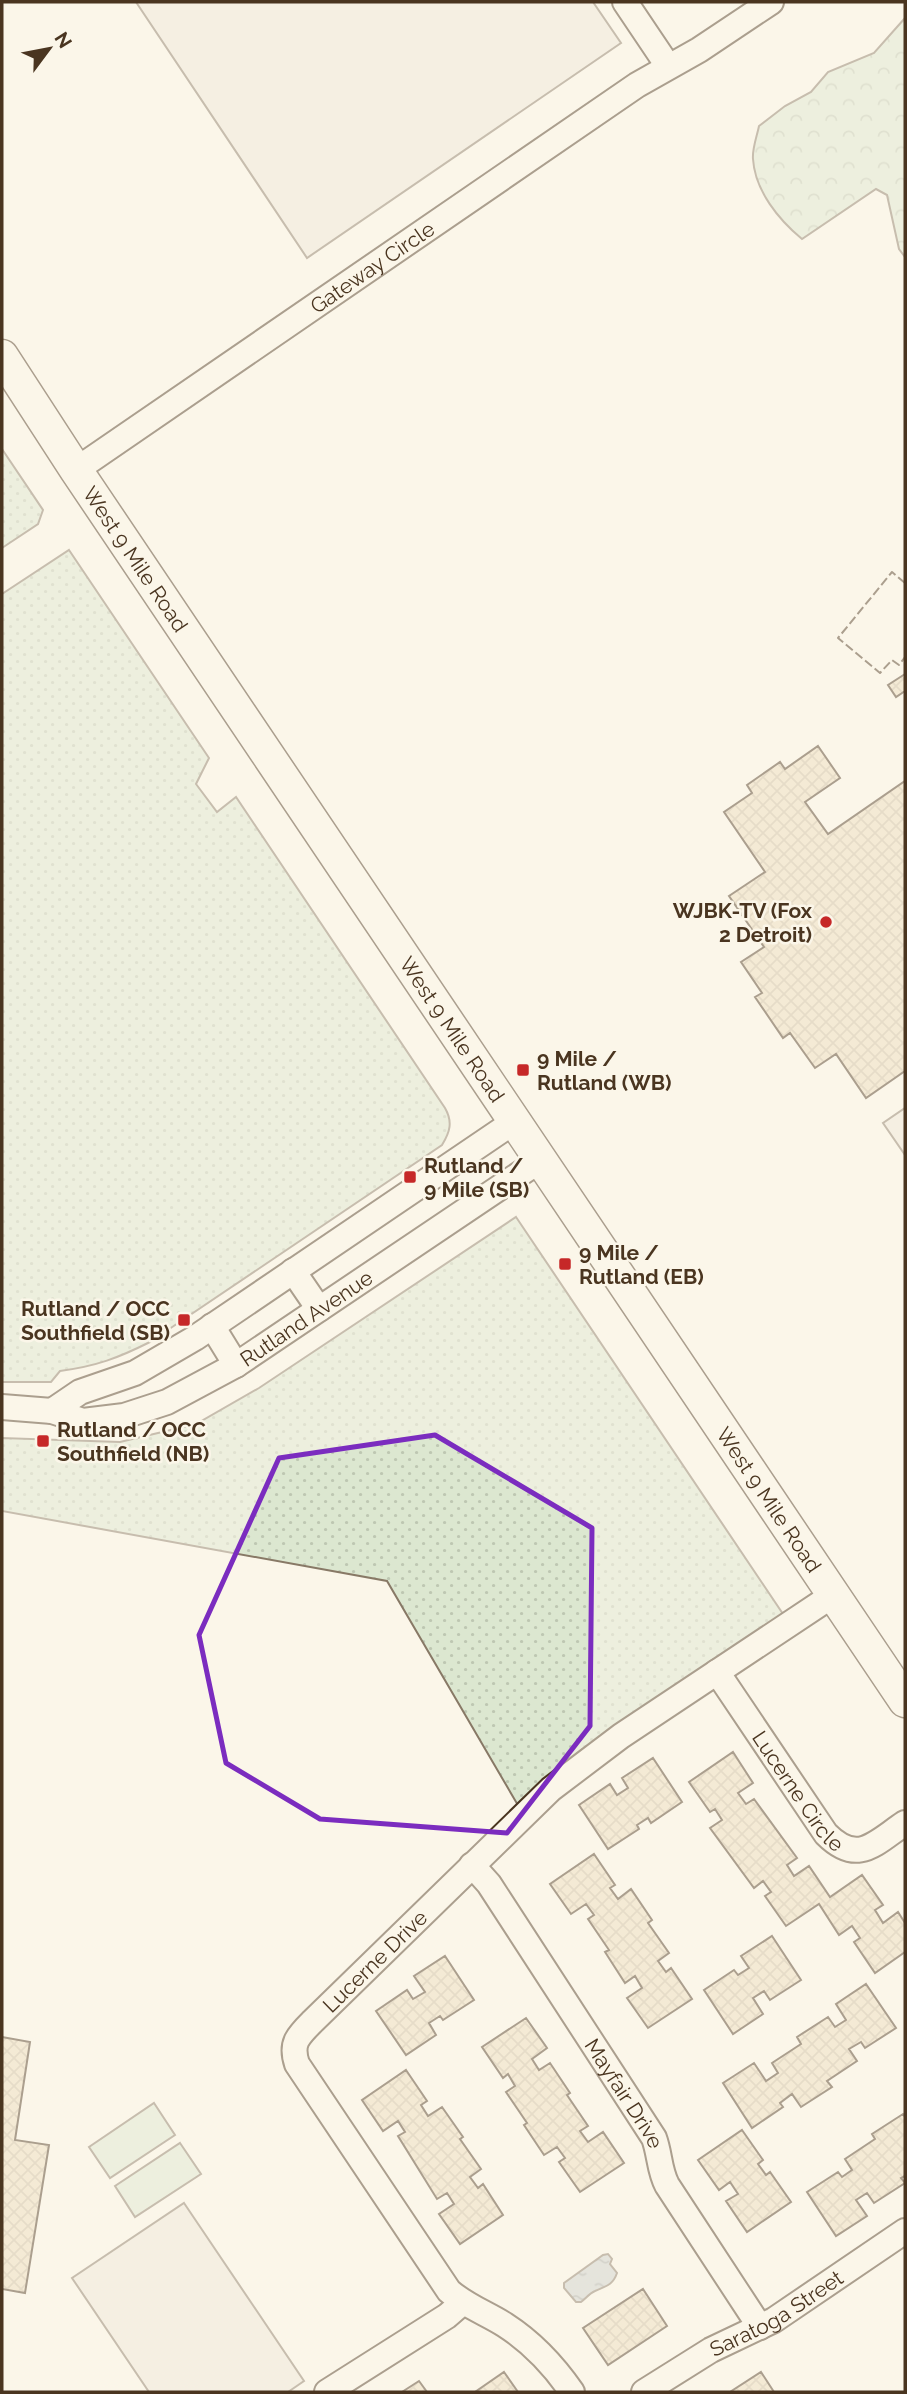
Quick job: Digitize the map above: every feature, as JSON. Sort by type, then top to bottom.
[{"type":"main road","name":"West 9 Mile Road","points":[[2,356],[76,470],[905,1701]]},
{"type":"street","points":[[625,2],[668,66]]},
{"type":"street","name":"Gateway Circle","points":[[76,470],[637,85],[699,50],[771,2]]},
{"type":"street","points":[[52,1410],[80,1392],[135,1373],[212,1326],[515,1121]]},
{"type":"street","name":"Rutland Avenue","points":[[2,1407],[52,1410],[83,1420],[124,1416],[167,1402],[236,1365],[542,1159]]},
{"type":"street","points":[[293,1272],[319,1310]]},
{"type":"street","points":[[212,1326],[236,1365]]},
{"type":"street","name":"Lucerne Drive","points":[[462,2303],[439,2277],[307,2080],[293,2052],[295,2043],[302,2032],[551,1789],[595,1754],[834,1595]]},
{"type":"street","name":"Lucerne Circle","points":[[717,1672],[826,1834],[838,1846],[854,1851],[868,1848],[905,1823]]},
{"type":"street","name":"Mayfair Drive","points":[[472,1865],[489,1884],[654,2138],[659,2151],[659,2171],[760,2328]]},
{"type":"street","name":"Saratoga Street","points":[[644,2392],[711,2350],[760,2328],[905,2231]]},
{"type":"street","points":[[327,2392],[447,2316],[462,2303],[504,2324],[524,2339],[542,2354],[572,2392]]},
{"type":"highlighted area","points":[[435,1435],[592,1528],[590,1726],[507,1833],[320,1819],[226,1763],[199,1635],[279,1458]]},
{"type":"green space","points":[[905,18],[905,257],[899,249],[887,195],[876,189],[802,239],[777,214],[758,182],[753,155],[759,126],[785,106],[811,92],[828,72],[874,53]]},
{"type":"green space","points":[[2,449],[43,510],[38,524],[2,548]]},
{"type":"green space","points":[[69,550],[209,758],[196,784],[217,812],[236,797],[445,1108],[449,1127],[442,1145],[150,1342],[107,1361],[60,1371],[51,1382],[2,1382],[2,594]]},
{"type":"green space","points":[[516,1217],[783,1614],[581,1750],[519,1807],[387,1581],[2,1511],[2,1438],[120,1442],[196,1424],[259,1388]]},
{"type":"green space","points":[[154,2103],[175,2135],[110,2178],[89,2147]]},
{"type":"green space","points":[[180,2143],[201,2174],[135,2217],[115,2186]]},
{"type":"shaded area","points":[[136,2],[593,2],[621,43],[307,258]]},
{"type":"shaded area","points":[[905,1108],[905,1155],[883,1123]]},
{"type":"shaded area","points":[[184,2203],[304,2381],[288,2392],[149,2392],[72,2278]]},
{"type":"water","points":[[608,2254],[612,2259],[610,2264],[617,2273],[613,2280],[581,2302],[576,2302],[564,2288],[564,2283]]},
{"type":"building","points":[[905,674],[905,691],[896,697],[888,685]]},
{"type":"building","name":"WJBK-TV (Fox 2 Detroit)","points":[[818,746],[840,778],[805,802],[828,834],[905,781],[905,1071],[866,1098],[836,1054],[815,1068],[790,1033],[783,1038],[755,997],[762,993],[741,962],[764,947],[729,896],[765,872],[724,812],[752,793],[747,785],[780,762],[785,769]]},
{"type":"building","points":[[733,1752],[753,1783],[738,1793],[746,1804],[754,1799],[797,1858],[787,1865],[794,1876],[809,1866],[830,1897],[862,1875],[883,1905],[875,1910],[883,1923],[898,1912],[905,1923],[905,1952],[875,1973],[854,1942],[860,1938],[852,1926],[839,1935],[819,1904],[786,1926],[765,1896],[771,1892],[763,1881],[754,1888],[710,1828],[722,1820],[715,1809],[710,1812],[689,1782]]},
{"type":"building","points":[[653,1758],[682,1802],[651,1823],[648,1818],[637,1825],[639,1829],[608,1849],[579,1805],[610,1784],[617,1795],[628,1788],[622,1778]]},
{"type":"building","points":[[594,1854],[615,1885],[610,1888],[618,1899],[631,1889],[652,1920],[648,1923],[669,1953],[658,1961],[666,1972],[671,1968],[692,1999],[648,2028],[627,1998],[642,1988],[635,1976],[625,1983],[605,1952],[609,1950],[588,1919],[594,1915],[586,1904],[571,1914],[550,1884]]},
{"type":"building","points":[[772,1936],[801,1980],[770,2000],[764,1991],[753,1998],[763,2014],[733,2034],[704,1990],[734,1970],[738,1975],[749,1968],[741,1956]]},
{"type":"building","points":[[445,1956],[474,2000],[443,2020],[440,2016],[429,2023],[436,2035],[406,2055],[376,2011],[407,1990],[413,1999],[425,1992],[414,1976]]},
{"type":"building","points":[[866,1984],[896,2028],[865,2048],[861,2042],[849,2049],[857,2061],[827,2081],[832,2087],[801,2107],[792,2094],[780,2103],[783,2107],[752,2128],[723,2083],[754,2063],[766,2081],[778,2073],[772,2063],[801,2044],[797,2037],[828,2017],[835,2027],[846,2020],[836,2004]]},
{"type":"building","points":[[526,2018],[547,2048],[532,2059],[539,2070],[550,2063],[570,2093],[567,2095],[588,2126],[580,2131],[588,2142],[603,2132],[624,2163],[580,2192],[559,2162],[565,2158],[557,2147],[544,2155],[506,2092],[515,2086],[508,2074],[503,2078],[482,2047]]},
{"type":"building","points":[[2,2037],[30,2042],[15,2140],[49,2145],[25,2293],[2,2289]]},
{"type":"building","points":[[406,2070],[427,2101],[421,2105],[428,2116],[442,2107],[463,2137],[460,2139],[481,2169],[470,2177],[478,2188],[483,2184],[503,2215],[460,2244],[439,2214],[454,2204],[447,2193],[437,2199],[398,2136],[405,2132],[398,2121],[383,2131],[362,2100]]},
{"type":"building","points":[[903,2114],[905,2176],[901,2178],[905,2183],[874,2203],[867,2193],[856,2200],[867,2216],[836,2236],[807,2192],[838,2172],[842,2177],[852,2170],[845,2159],[875,2139],[872,2134]]},
{"type":"building","points":[[742,2130],[763,2160],[758,2164],[766,2175],[770,2172],[791,2202],[747,2232],[726,2201],[738,2194],[730,2182],[719,2190],[698,2160]]},
{"type":"building","points":[[643,2289],[667,2326],[608,2365],[583,2328]]},
{"type":"building","points":[[504,2372],[518,2392],[475,2392]]},
{"type":"building","points":[[761,2372],[774,2392],[730,2392]]},
{"type":"building","points":[[419,2381],[427,2392],[402,2392]]},
{"type":"fence","points":[[905,583],[892,572],[838,638],[880,673],[892,660],[899,665],[905,657]]},
{"type":"place","name":"WJBK-TV (Fox 2 Detroit)","points":[[826,922]]},
{"type":"place","name":"9 Mile / Rutland (WB)","points":[[523,1070]]},
{"type":"place","name":"Rutland / 9 Mile (SB)","points":[[410,1177]]},
{"type":"place","name":"9 Mile / Rutland (EB)","points":[[565,1264]]},
{"type":"place","name":"Rutland / OCC Southfield (SB)","points":[[184,1320]]},
{"type":"place","name":"Rutland / OCC Southfield (NB)","points":[[43,1441]]}]
